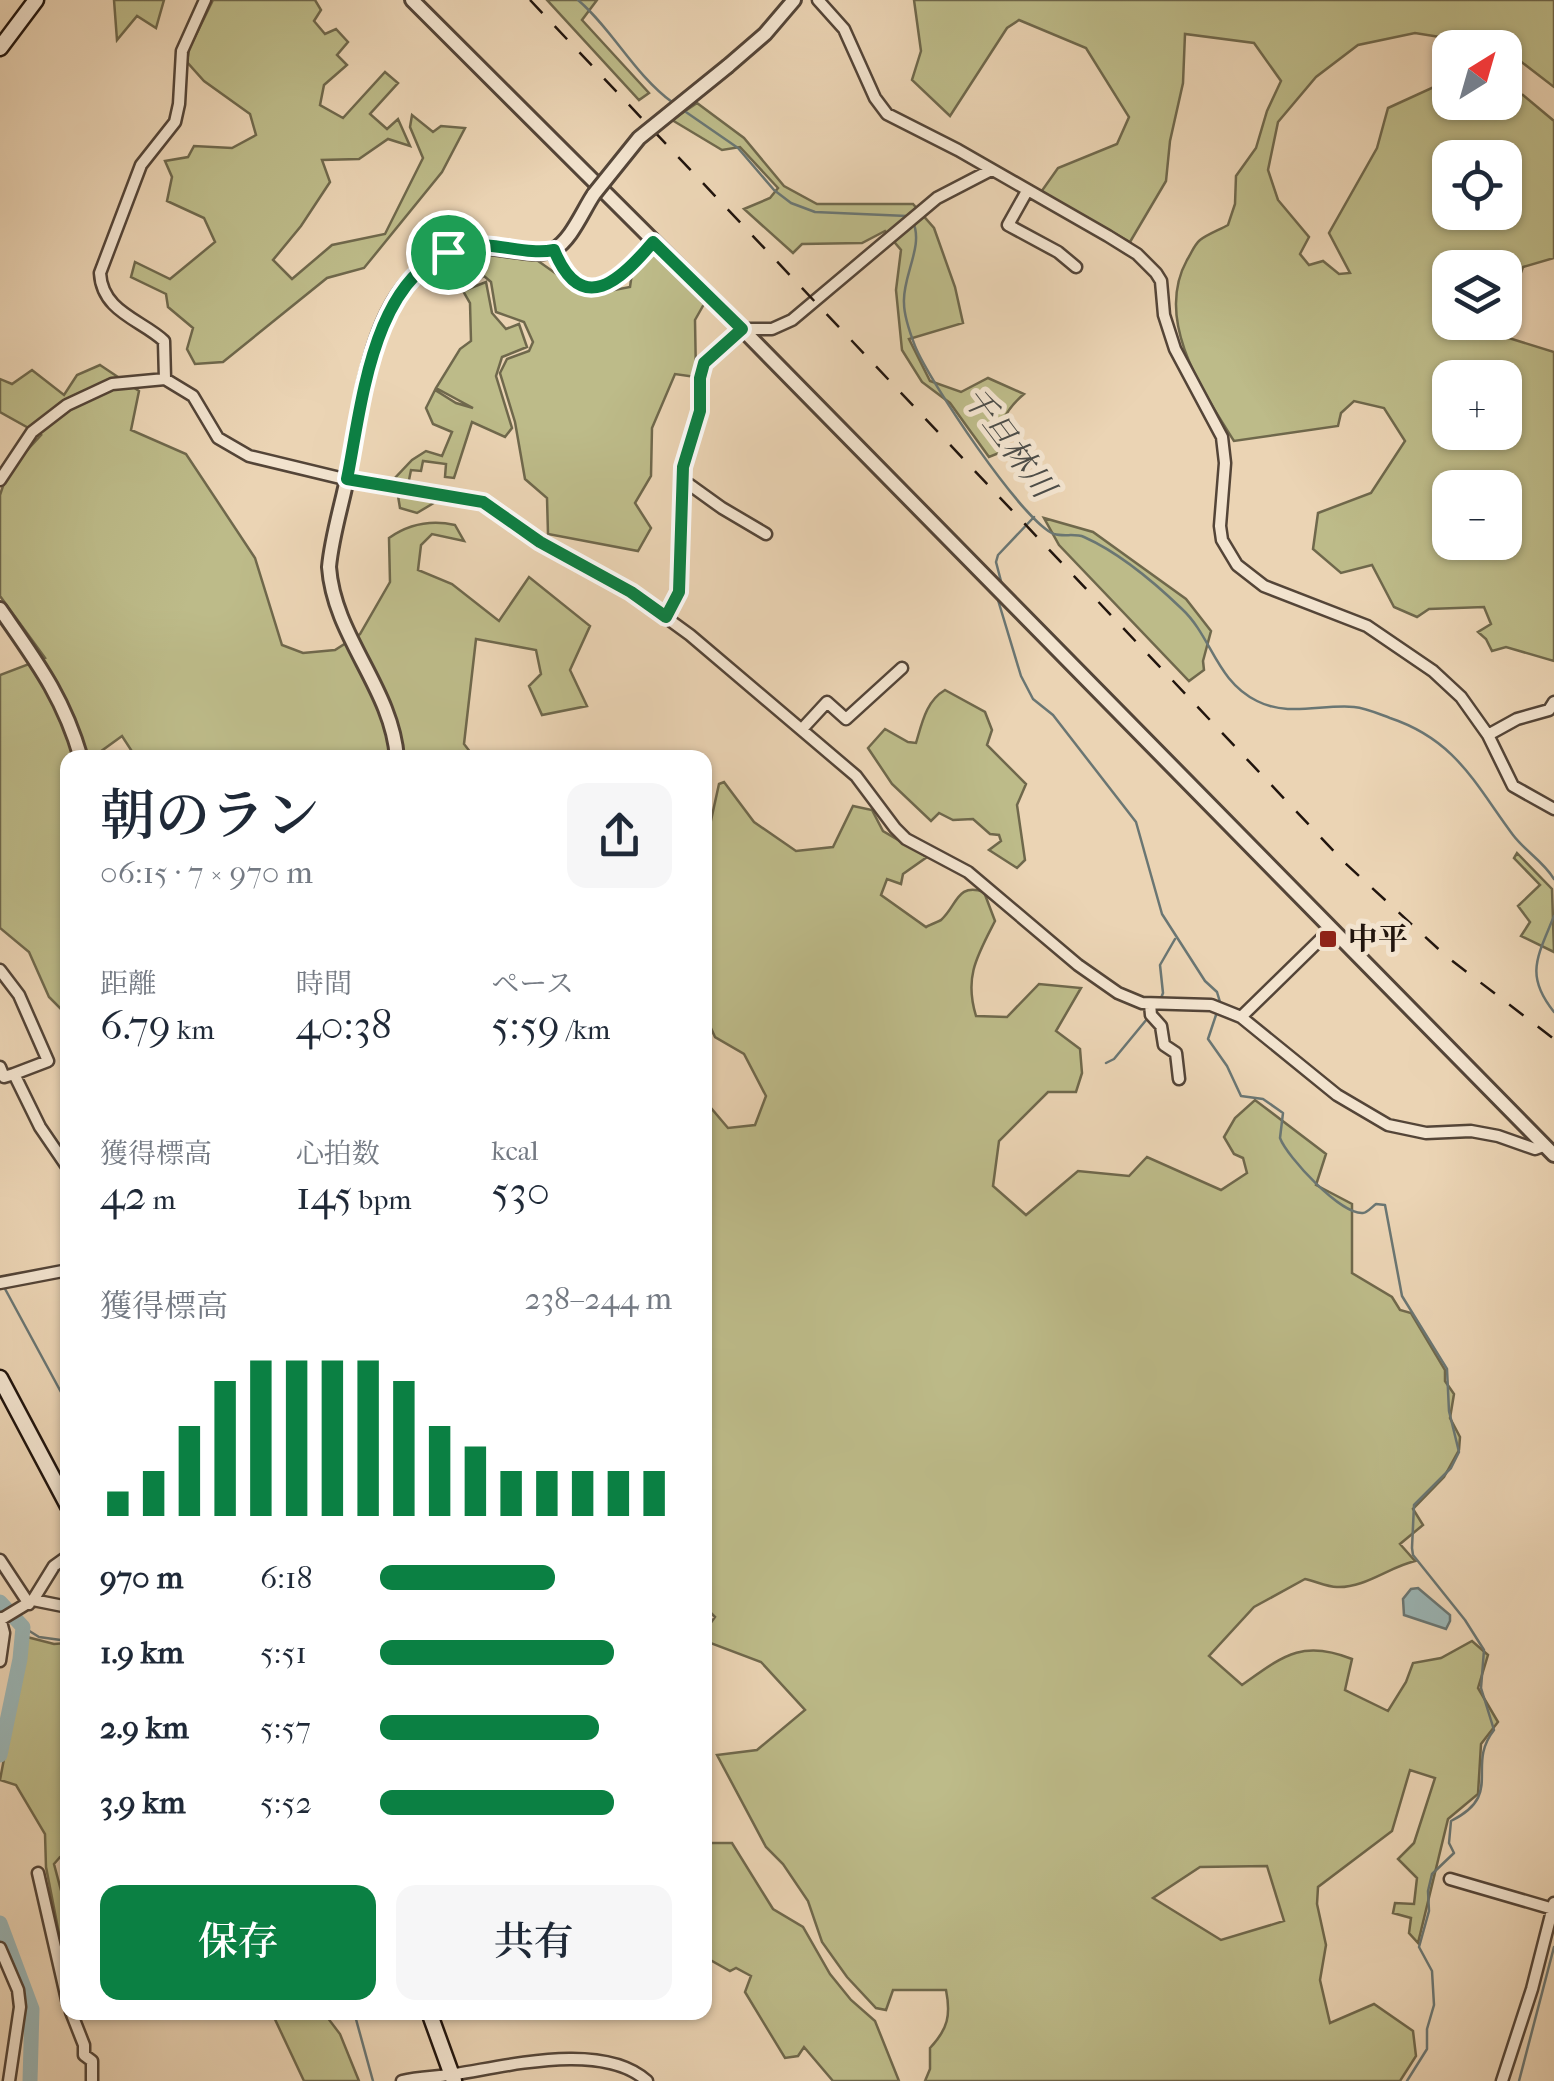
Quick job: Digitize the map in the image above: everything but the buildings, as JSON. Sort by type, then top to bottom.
[{"type":"main road","points":[[0,48],[36,0]]},
{"type":"main road","points":[[0,1378],[60,1491]]},
{"type":"main road","points":[[432,2020],[453,2078]]},
{"type":"street","points":[[165,379],[164,341],[128,318],[104,291],[100,273],[141,165],[175,122],[185,38],[205,0]]},
{"type":"street","points":[[412,0],[742,329],[1548,1150]]},
{"type":"street","points":[[396,750],[393,728],[331,594],[330,552],[379,335],[394,303],[416,276],[440,256],[466,246],[554,250],[639,138],[765,34],[794,0]]},
{"type":"street","points":[[818,0],[844,29],[875,98],[888,114],[1137,254],[1161,280],[1164,315],[1174,349],[1222,437],[1225,463],[1220,526],[1222,540],[1237,565],[1256,583],[1342,614],[1394,644],[1451,686],[1488,735],[1513,786],[1554,809]]},
{"type":"street","points":[[666,617],[679,592],[682,484],[689,440],[700,411],[704,363],[742,329],[772,329],[792,320],[937,198],[990,170]]},
{"type":"street","points":[[1028,191],[1008,225],[1076,266]]},
{"type":"street","points":[[554,250],[566,275],[582,286],[598,288],[618,280],[653,242]]},
{"type":"street","points":[[0,480],[32,432],[66,405],[112,384],[165,379],[193,396],[214,433],[233,448],[264,461],[483,502],[540,542],[631,592],[666,617],[856,776],[906,838],[968,872],[1096,979],[1132,1000],[1211,1005],[1241,1017],[1337,1095],[1388,1126],[1426,1133],[1498,1136],[1535,1150],[1548,1150]]},
{"type":"street","points":[[682,484],[690,485],[766,534]]},
{"type":"street","points":[[0,609],[58,693],[78,750]]},
{"type":"street","points":[[803,728],[827,702],[846,719],[902,668]]},
{"type":"street","points":[[1488,735],[1549,710],[1554,702]]},
{"type":"street","points":[[1241,1017],[1330,930]]},
{"type":"street","points":[[0,970],[19,994],[48,1061],[4,1077],[0,1067]]},
{"type":"street","points":[[1150,1004],[1150,1015],[1161,1026],[1164,1044],[1176,1053],[1179,1079]]},
{"type":"street","points":[[14,1074],[40,1127],[60,1156]]},
{"type":"street","points":[[0,1283],[60,1272]]},
{"type":"street","points":[[0,1560],[31,1602],[60,1606]]},
{"type":"street","points":[[0,1661],[4,1633],[0,1619],[31,1602],[60,1562]]},
{"type":"street","points":[[38,1872],[60,1974]]},
{"type":"street","points":[[1450,1878],[1553,1906],[1532,1989],[1502,2081]]},
{"type":"street","points":[[0,1948],[18,1990],[20,2007],[9,2081]]},
{"type":"street","points":[[73,2020],[84,2055],[92,2062],[92,2081]]},
{"type":"street","points":[[402,2081],[453,2078],[568,2058],[616,2066],[636,2072],[646,2081]]},
{"type":"shaded area","points":[[114,0],[164,0],[156,28],[137,16],[117,40]]},
{"type":"shaded area","points":[[213,0],[315,0],[321,10],[314,21],[325,34],[336,29],[348,42],[337,55],[347,65],[324,85],[320,105],[343,118],[385,72],[398,83],[370,114],[387,129],[398,119],[410,146],[388,139],[359,159],[322,160],[330,182],[273,260],[292,279],[332,245],[385,234],[423,158],[410,127],[412,115],[433,132],[441,126],[465,128],[442,172],[364,268],[327,278],[223,362],[195,364],[187,349],[193,328],[168,307],[166,294],[131,277],[135,262],[170,279],[215,242],[204,218],[167,201],[172,177],[165,161],[188,157],[194,146],[232,148],[256,135],[250,114],[204,81],[187,62],[189,49]]},
{"type":"shaded area","points":[[547,0],[597,0],[582,20],[649,93],[639,100]]},
{"type":"shaded area","points":[[914,0],[1554,0],[1554,87],[1522,62],[1522,30],[1432,30],[1432,36],[1415,33],[1358,45],[1316,77],[1278,122],[1268,170],[1278,200],[1309,237],[1300,254],[1309,265],[1323,261],[1339,274],[1350,273],[1329,233],[1377,148],[1388,108],[1432,88],[1432,120],[1522,120],[1522,95],[1554,121],[1554,258],[1522,270],[1522,250],[1432,250],[1432,340],[1515,340],[1554,352],[1554,661],[1506,647],[1492,651],[1478,632],[1491,624],[1484,607],[1429,609],[1417,617],[1394,607],[1372,565],[1341,573],[1313,549],[1318,513],[1371,493],[1405,441],[1384,408],[1354,401],[1341,413],[1338,426],[1234,441],[1196,377],[1179,330],[1178,283],[1198,242],[1228,225],[1235,204],[1236,176],[1256,148],[1281,81],[1254,43],[1185,34],[1183,83],[1166,181],[1130,242],[1041,192],[1058,168],[1117,144],[1129,117],[1086,48],[1019,20],[1007,28],[950,116],[912,80],[921,51]]},
{"type":"shaded area","points":[[697,103],[744,138],[784,186],[817,204],[913,204],[934,228],[963,323],[909,339],[930,381],[961,392],[988,378],[1024,394],[1003,420],[999,453],[989,457],[950,403],[922,382],[902,350],[896,290],[901,250],[885,231],[862,243],[802,244],[793,253],[744,209],[770,198],[778,188],[740,147],[722,150],[672,120]]},
{"type":"shaded area","points":[[484,252],[531,256],[572,285],[594,294],[630,287],[632,273],[652,253],[704,304],[695,320],[696,377],[675,374],[652,428],[651,476],[635,503],[651,528],[638,551],[548,534],[547,498],[525,479],[515,422],[500,373],[507,359],[529,351],[533,342],[524,322],[496,312],[491,282],[484,276],[465,287],[460,277]]},
{"type":"shaded area","points":[[486,282],[492,313],[506,329],[519,324],[527,347],[502,357],[496,376],[512,428],[505,437],[472,422],[454,478],[445,477],[446,464],[423,461],[421,471],[411,470],[407,490],[438,494],[437,501],[417,513],[400,508],[395,478],[426,451],[442,456],[452,432],[433,424],[426,408],[435,390],[473,408],[436,388],[460,349],[471,341],[470,303],[463,291]]},
{"type":"shaded area","points":[[100,365],[139,391],[131,430],[186,454],[255,558],[282,645],[303,653],[335,650],[360,634],[390,582],[389,538],[421,524],[455,525],[464,541],[432,534],[421,545],[418,570],[452,584],[499,621],[529,577],[590,626],[570,670],[587,706],[542,715],[529,686],[541,674],[536,650],[476,639],[464,744],[469,750],[131,750],[122,736],[103,750],[60,750],[60,1008],[49,997],[29,952],[0,928],[0,675],[45,658],[0,596],[0,495],[8,471],[41,435],[0,412],[0,379],[12,384],[32,370],[64,395],[77,375]]},
{"type":"shaded area","points":[[1044,518],[1093,532],[1186,599],[1211,631],[1204,670],[1189,681],[1059,545]]},
{"type":"shaded area","points":[[945,690],[985,712],[992,730],[987,745],[1026,784],[1017,805],[1025,860],[1017,868],[989,850],[1001,841],[999,835],[990,834],[973,819],[953,820],[939,813],[931,821],[892,784],[868,748],[885,729],[916,743],[929,706]]},
{"type":"shaded area","points":[[724,782],[754,822],[796,851],[833,847],[853,806],[872,810],[883,831],[927,857],[903,874],[901,884],[887,879],[881,895],[926,927],[941,920],[963,893],[984,892],[995,921],[972,978],[976,1016],[1007,1017],[1039,984],[1081,988],[1056,1031],[1080,1049],[1082,1073],[1076,1092],[1048,1092],[999,1141],[993,1186],[1026,1215],[1078,1171],[1129,1176],[1147,1157],[1221,1190],[1247,1173],[1243,1158],[1234,1154],[1224,1137],[1235,1118],[1255,1100],[1326,1154],[1316,1185],[1352,1204],[1352,1273],[1392,1297],[1400,1310],[1411,1313],[1445,1370],[1445,1381],[1454,1394],[1450,1418],[1460,1437],[1459,1450],[1444,1477],[1413,1509],[1423,1525],[1400,1544],[1415,1561],[1347,1586],[1333,1587],[1305,1579],[1254,1607],[1209,1656],[1242,1685],[1294,1654],[1335,1653],[1352,1659],[1345,1690],[1388,1711],[1413,1663],[1441,1658],[1472,1641],[1488,1655],[1478,1688],[1498,1722],[1481,1744],[1478,1794],[1448,1819],[1418,1943],[1409,1933],[1411,1918],[1393,1913],[1395,1903],[1414,1904],[1417,1878],[1398,1859],[1414,1843],[1435,1778],[1410,1770],[1392,1831],[1318,1887],[1317,1904],[1326,1945],[1320,1980],[1330,2023],[1374,2004],[1413,2031],[1416,2056],[1400,2081],[925,2081],[930,2069],[930,2048],[947,2021],[946,1990],[893,1990],[886,2010],[876,2008],[822,1942],[808,1901],[766,1847],[717,1755],[757,1750],[805,1710],[761,1662],[712,1644],[715,1617],[712,1109],[728,1128],[755,1125],[766,1096],[744,1054],[715,1037],[712,1030],[712,816],[719,784]],"holes":[[[1267,1866],[1284,1921],[1221,1940],[1153,1898],[1200,1867]]]},
{"type":"shaded area","points":[[1517,853],[1552,889],[1554,952],[1521,936],[1530,922],[1518,906],[1540,885],[1514,858]]},
{"type":"shaded area","points":[[27,1637],[60,1644],[60,1857],[54,1864],[60,1887],[60,1939],[46,1867],[45,1834],[16,1785],[0,1780]]},
{"type":"shaded area","points":[[712,1843],[732,1843],[773,1909],[803,1927],[830,1974],[875,2021],[899,2081],[833,2081],[804,2047],[798,2056],[785,2058],[745,1992],[751,1976],[736,1968],[730,1971],[712,1961]]},
{"type":"shaded area","points":[[275,2020],[329,2020],[340,2034],[359,2081],[304,2081]]},
{"type":"water","points":[[1418,1588],[1450,1615],[1446,1629],[1404,1615],[1403,1599],[1411,1589]]},
{"type":"waterway","name":"千旦林川","points":[[578,0],[672,102]]},
{"type":"waterway","name":"千旦林川","points":[[683,110],[738,148],[774,190],[791,203],[815,212],[907,216]]},
{"type":"waterway","name":"千旦林川","points":[[913,222],[916,241],[904,303],[915,346],[978,449],[1040,524],[1054,534],[1081,536],[1097,544],[1148,579],[1192,620],[1232,682],[1257,701],[1293,709],[1363,709],[1432,738],[1475,781],[1513,835],[1554,879]]},
{"type":"waterway","points":[[1002,585],[998,555],[1034,517]]},
{"type":"waterway","points":[[998,600],[1021,676],[1033,699],[1053,715],[1136,822],[1162,914],[1220,1002]]},
{"type":"waterway","name":"千旦林川","points":[[1554,916],[1537,965],[1539,987],[1554,1012]]},
{"type":"waterway","points":[[1160,1001],[1160,965],[1175,939]]},
{"type":"waterway","points":[[1216,1015],[1208,1039],[1241,1096],[1263,1099],[1283,1113],[1280,1138],[1304,1171],[1353,1211],[1365,1213],[1376,1204],[1385,1205],[1402,1296],[1447,1369],[1449,1411],[1459,1452],[1451,1468],[1414,1505],[1412,1548],[1413,1555],[1484,1650],[1481,1688],[1494,1730],[1486,1743],[1481,1790],[1476,1801],[1451,1821],[1449,1843],[1454,1853],[1432,1874],[1429,1911],[1419,1947],[1432,1971],[1434,2005],[1427,2029],[1427,2049],[1407,2081]]},
{"type":"waterway","points":[[1106,1063],[1114,1059],[1147,1019]]},
{"type":"waterway","points":[[51,1278],[4,1287],[60,1390]]},
{"type":"waterway","points":[[0,1602],[23,1627],[0,1755]]},
{"type":"waterway","points":[[23,1627],[39,1637],[60,1640]]},
{"type":"waterway","points":[[0,1923],[32,2009],[30,2081]]},
{"type":"waterway","points":[[1519,2081],[1554,1947]]},
{"type":"waterway","points":[[356,2020],[373,2081]]},
{"type":"railway","points":[[530,0],[1345,863],[1446,956],[1554,1039]]},
{"type":"place","name":"中平","points":[[1328,939]]},
{"type":"route","points":[[653,242],[742,329],[704,363],[700,378],[700,411],[683,467],[679,592],[666,617],[474,498],[347,479],[370,364],[384,324],[394,303],[416,276],[448,252],[476,245],[554,250],[560,266],[574,282],[598,288],[618,280],[653,242]]}]
